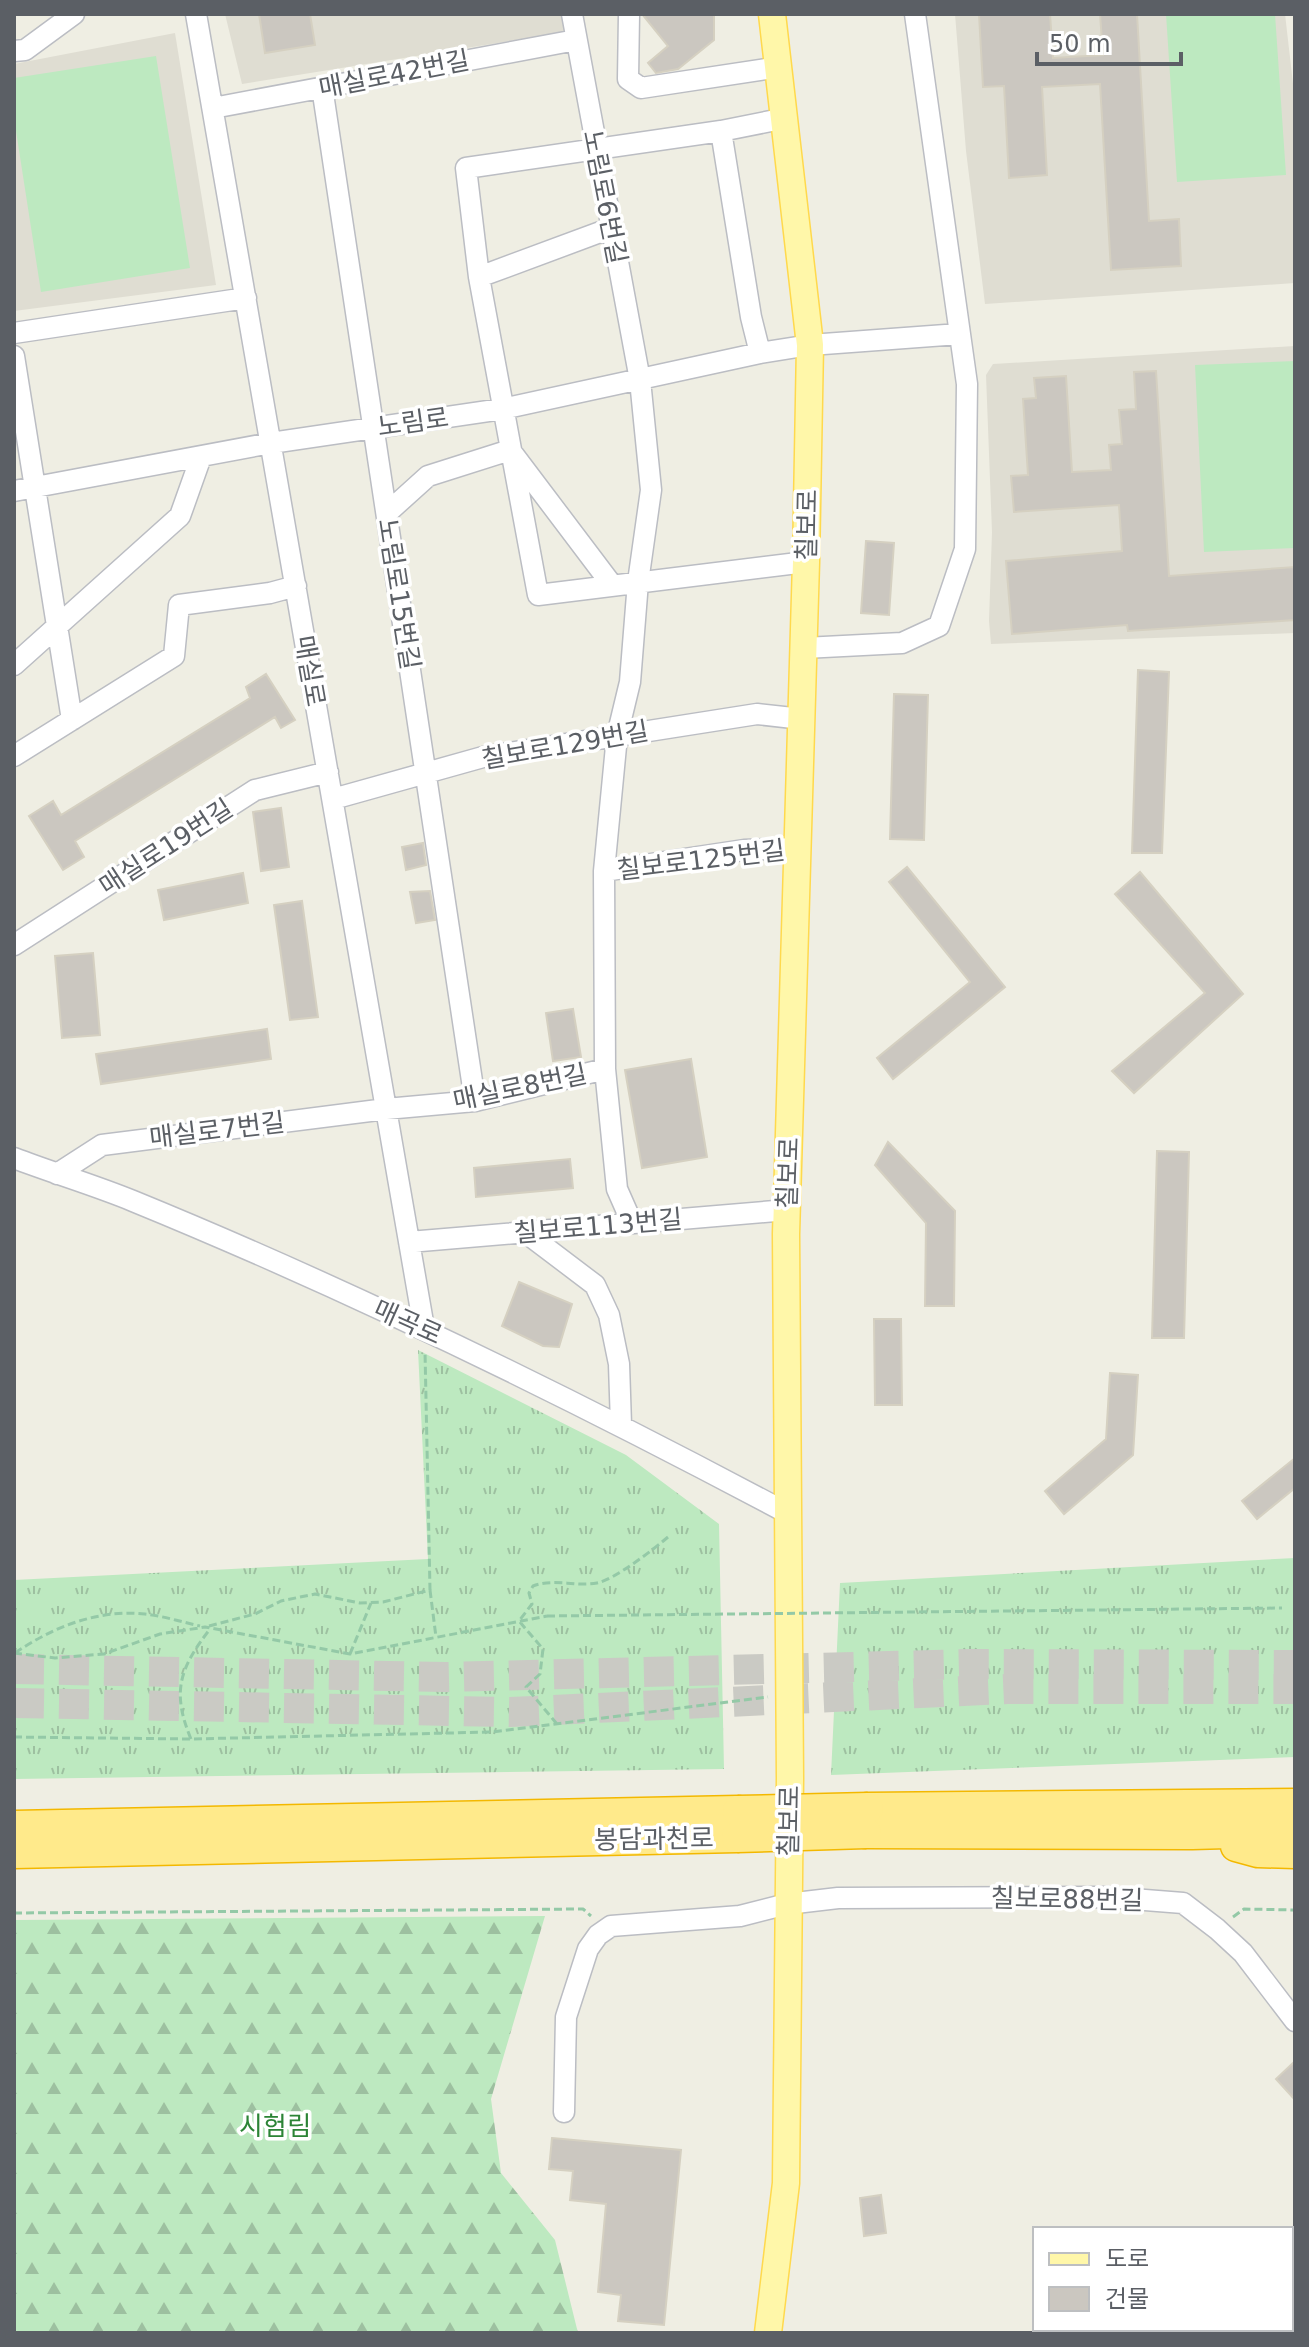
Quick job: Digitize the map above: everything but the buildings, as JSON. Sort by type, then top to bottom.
[{"type":"highway","points":[[1193,1820],[1295,1787]]},
{"type":"highway","name":"봉담과천로","points":[[1193,1820],[1295,1804]]},
{"type":"highway","name":"봉담과천로","points":[[14,1853],[867,1820],[1193,1820],[1295,1831]]},
{"type":"highway","points":[[1193,1820],[1258,1852],[1295,1853]]},
{"type":"highway","name":"봉담과천로","points":[[14,1826],[738,1824]]},
{"type":"main road","name":"칠보로","points":[[768,2333],[786,2183],[790,1694],[787,1210],[810,345],[772,14]]},
{"type":"street","points":[[14,51],[25,50],[74,14]]},
{"type":"street","name":"매실로","points":[[196,14],[424,1328]]},
{"type":"street","name":"노림로6번길","points":[[572,14],[640,380],[651,490],[638,582],[630,682],[617,736],[604,871],[605,1069],[617,1189],[632,1223]]},
{"type":"street","points":[[629,14],[628,79],[641,88],[780,67]]},
{"type":"street","points":[[804,648],[902,643],[939,626],[965,549],[967,384],[915,14]]},
{"type":"street","name":"매실로42번길","points":[[213,108],[576,40]]},
{"type":"street","name":"노림로15번길","points":[[322,87],[475,1101]]},
{"type":"street","points":[[786,118],[721,131],[466,168],[479,277],[538,595],[806,562]]},
{"type":"street","points":[[721,131],[751,317],[760,353]]},
{"type":"street","points":[[479,277],[611,228]]},
{"type":"street","points":[[14,333],[246,298]]},
{"type":"street","name":"노림로","points":[[14,491],[271,443],[502,409],[760,353],[810,345],[959,334]]},
{"type":"street","points":[[14,356],[72,720]]},
{"type":"street","points":[[387,513],[428,476],[510,450]]},
{"type":"street","points":[[510,450],[612,585]]},
{"type":"street","points":[[14,665],[180,516],[201,457]]},
{"type":"street","points":[[14,756],[174,656],[179,605],[270,593],[296,586]]},
{"type":"street","name":"칠보로129번길","points":[[333,799],[483,757],[757,714],[802,719]]},
{"type":"street","name":"매실로19번길","points":[[14,945],[255,790],[328,772]]},
{"type":"street","name":"칠보로125번길","points":[[604,871],[744,850],[798,848]]},
{"type":"street","name":"매실로8번길","points":[[386,1109],[475,1101],[605,1069]]},
{"type":"street","name":"매실로7번길","points":[[57,1174],[102,1145],[386,1109]]},
{"type":"street","name":"매곡로","points":[[14,1158],[131,1200],[424,1328],[621,1425],[789,1514]]},
{"type":"street","name":"칠보로113번길","points":[[409,1242],[787,1210]]},
{"type":"street","points":[[525,1232],[595,1285],[609,1315],[619,1364],[621,1425]]},
{"type":"street","name":"칠보로88번길","points":[[605,1931],[611,1926],[740,1916],[787,1904],[838,1898],[1107,1897],[1183,1903],[1243,1953],[1295,2021]]},
{"type":"street","points":[[564,2112],[566,2017],[588,1949],[605,1931]]},
{"type":"path","points":[[424,1328],[430,1590],[436,1637]]},
{"type":"path","points":[[519,1621],[532,1604],[529,1593],[533,1586],[546,1581],[601,1583],[650,1553],[668,1537]]},
{"type":"path","points":[[15,1653],[55,1658],[104,1654],[160,1634],[208,1627],[255,1614],[281,1601],[315,1594],[371,1603],[430,1590]]},
{"type":"path","points":[[350,1654],[371,1603]]},
{"type":"path","points":[[15,1653],[56,1628],[82,1619],[112,1615],[144,1614],[350,1654],[547,1616],[1282,1608]]},
{"type":"path","points":[[519,1621],[543,1649],[540,1674],[526,1687],[557,1724]]},
{"type":"path","points":[[191,1739],[180,1707],[183,1676],[189,1655],[208,1627]]},
{"type":"path","points":[[14,1737],[191,1739],[492,1732],[790,1694]]},
{"type":"path","points":[[14,1913],[583,1909],[605,1931]]},
{"type":"path","points":[[1217,1929],[1244,1909],[1295,1910]]},
{"type":"shaded area","points":[[225,14],[563,14],[566,32],[242,84]]},
{"type":"shaded area","points":[[955,14],[1285,14],[1295,101],[1295,283],[985,304],[966,151]]},
{"type":"shaded area","points":[[175,33],[216,285],[14,311],[14,64]]},
{"type":"shaded area","points":[[1295,346],[1295,633],[991,644],[992,532],[986,375],[993,364]]},
{"type":"green space","points":[[1166,14],[1275,14],[1286,175],[1177,182]]},
{"type":"green space","points":[[156,56],[190,268],[41,292],[14,118],[14,78]]},
{"type":"green space","points":[[1295,361],[1295,548],[1204,552],[1195,365]]},
{"type":"green space","points":[[418,1350],[626,1455],[719,1524],[724,1769],[14,1779],[14,1580],[428,1559]]},
{"type":"green space","points":[[1295,1558],[1295,1757],[831,1775],[840,1583]]},
{"type":"green space","name":"시험림","points":[[545,1916],[491,2099],[501,2173],[555,2240],[578,2333],[14,2333],[14,1920]]},
{"type":"tunnel","points":[[14,1669],[445,1677],[971,1664],[1295,1665]]},
{"type":"tunnel","points":[[14,1703],[510,1712],[1007,1689],[1295,1689]]}]
